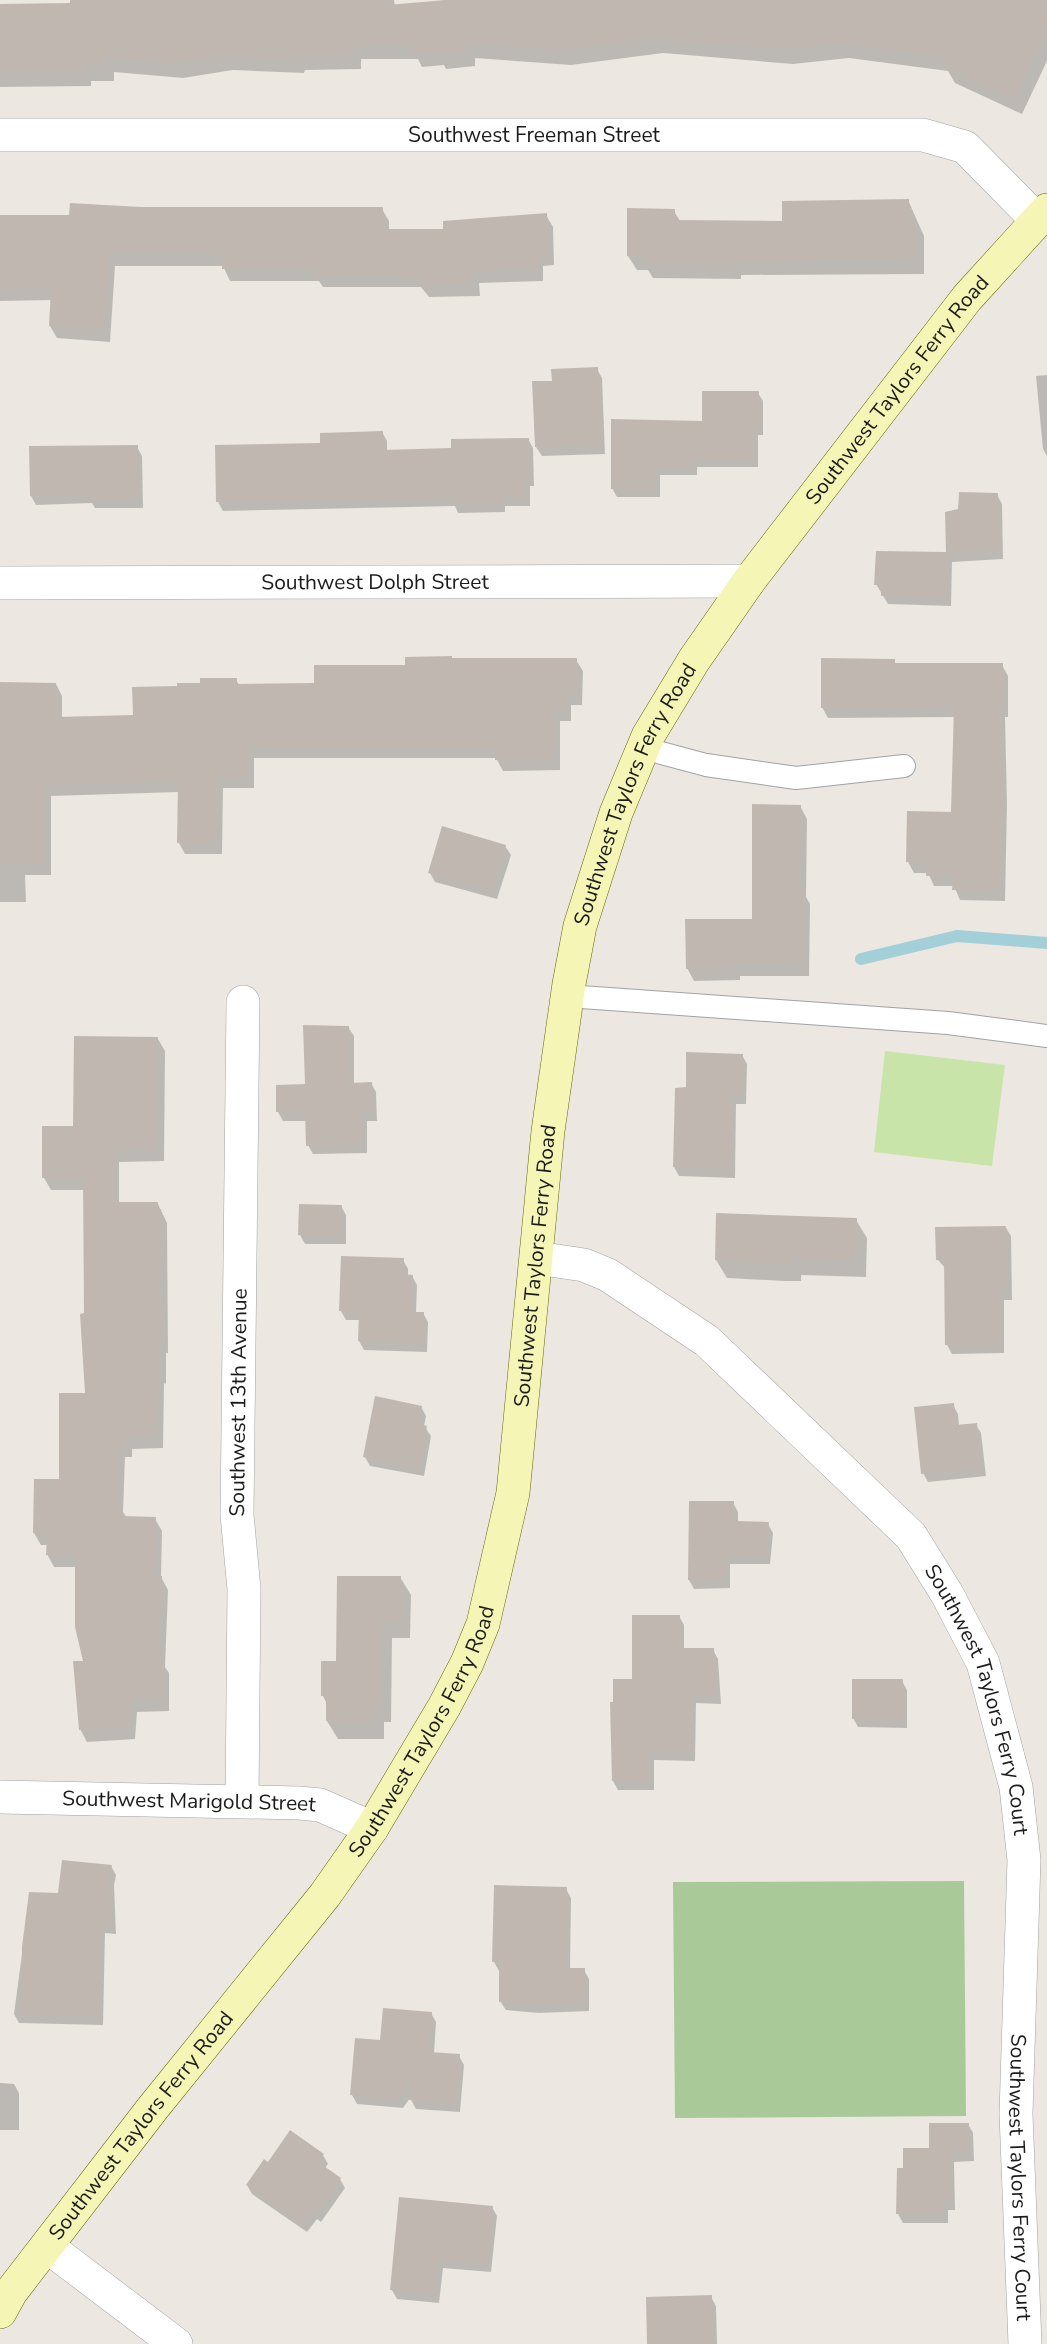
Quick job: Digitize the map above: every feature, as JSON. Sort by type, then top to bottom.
[{"type":"street","name":"Southwest Freeman Street","points":[[0,135],[922,135],[965,147],[1042,215]]},
{"type":"street","name":"Southwest Taylors Ferry Road","points":[[0,2312],[12,2292],[152,2109],[325,1895],[372,1828],[444,1707],[483,1624],[513,1493],[548,1131],[567,996],[580,926],[616,813],[643,748],[694,660],[749,581],[968,298],[1042,215]]},
{"type":"street","name":"Southwest Dolph Street","points":[[0,583],[749,581]]},
{"type":"street","name":"Southwest 13th Avenue","points":[[242,1801],[244,1589],[237,1515],[243,1002]]},
{"type":"street","name":"Southwest Taylors Ferry Court","points":[[537,1258],[584,1265],[608,1275],[707,1341],[911,1536],[947,1594],[983,1663],[1016,1787],[1024,1860],[1016,2114],[1025,2344]]},
{"type":"street","name":"Southwest Marigold Street","points":[[0,1797],[242,1801],[320,1805],[372,1828]]},
{"type":"street","points":[[48,2247],[176,2344]]},
{"type":"lane","points":[[643,748],[706,765],[796,778],[903,766]]},
{"type":"lane","points":[[567,996],[948,1023],[1047,1036]]},
{"type":"green space","points":[[885,1051],[1005,1065],[992,1166],[874,1152]]},
{"type":"green space","points":[[964,1881],[966,2116],[675,2118],[673,1882]]},
{"type":"building","points":[[70,0],[387,0],[387,5],[446,0],[1047,0],[1047,28],[1014,99],[945,68],[945,57],[840,43],[783,49],[653,38],[562,50],[467,43],[467,51],[435,54],[435,51],[412,53],[412,45],[353,45],[353,55],[297,56],[296,59],[224,55],[174,63],[106,57],[106,66],[83,66],[84,72],[0,72],[0,4],[70,3]]},
{"type":"building","points":[[909,199],[909,220],[916,220],[916,259],[733,261],[733,265],[643,263],[642,256],[627,256],[627,208],[675,209],[675,220],[782,221],[782,201]]},
{"type":"building","points":[[70,203],[141,207],[383,207],[383,229],[443,229],[443,221],[547,213],[548,253],[537,253],[537,269],[473,271],[473,284],[420,285],[420,279],[414,279],[414,275],[314,275],[314,269],[222,269],[222,254],[108,254],[104,330],[49,326],[51,288],[0,289],[0,215],[69,215]]},
{"type":"building","points":[[598,367],[601,445],[535,447],[532,381],[552,381],[551,369]]},
{"type":"building","points":[[702,391],[759,391],[759,427],[753,427],[753,459],[693,459],[693,467],[656,467],[656,489],[611,489],[611,419],[702,421]]},
{"type":"building","points":[[383,431],[383,450],[451,448],[451,439],[529,438],[530,477],[526,477],[526,498],[501,498],[501,504],[452,504],[452,498],[216,502],[215,445],[320,443],[320,433]]},
{"type":"building","points":[[138,445],[138,499],[88,500],[88,495],[30,496],[29,446]]},
{"type":"building","points":[[959,492],[998,493],[999,550],[948,553],[947,597],[881,596],[881,585],[874,585],[876,551],[946,552],[945,512],[958,509]]},
{"type":"building","points":[[452,656],[452,658],[577,658],[577,695],[565,694],[566,710],[554,710],[554,759],[495,760],[495,747],[248,747],[249,777],[217,778],[216,843],[177,843],[178,781],[46,785],[46,864],[0,864],[0,682],[56,683],[56,717],[133,715],[132,687],[200,683],[200,678],[237,678],[237,684],[314,683],[314,665],[405,665],[405,657]]},
{"type":"building","points":[[821,658],[895,659],[895,663],[1003,663],[1002,706],[999,706],[1002,791],[999,890],[952,890],[953,876],[926,876],[926,862],[906,862],[907,811],[951,812],[954,706],[821,708]]},
{"type":"building","points":[[752,804],[801,805],[800,890],[803,890],[803,964],[733,964],[733,968],[686,969],[685,919],[752,919]]},
{"type":"building","points":[[442,826],[506,845],[492,891],[428,873]]},
{"type":"building","points":[[303,1025],[349,1026],[350,1083],[372,1082],[373,1112],[362,1112],[363,1144],[306,1146],[305,1112],[276,1112],[276,1085],[305,1084]]},
{"type":"building","points":[[74,1036],[158,1037],[157,1149],[113,1150],[113,1202],[158,1202],[158,1209],[161,1209],[160,1299],[162,1299],[157,1436],[126,1437],[125,1445],[119,1445],[117,1505],[121,1505],[121,1516],[156,1517],[154,1576],[162,1576],[159,1659],[163,1659],[163,1699],[131,1700],[129,1727],[79,1730],[73,1661],[83,1661],[75,1627],[75,1555],[46,1555],[47,1534],[33,1533],[34,1479],[59,1479],[59,1393],[85,1393],[80,1314],[84,1313],[83,1178],[42,1178],[42,1126],[73,1126]]},
{"type":"building","points":[[686,1052],[743,1054],[742,1096],[732,1096],[730,1169],[673,1167],[675,1088],[686,1087]]},
{"type":"building","points":[[299,1204],[342,1205],[341,1236],[298,1235]]},
{"type":"building","points":[[716,1213],[857,1218],[856,1260],[791,1258],[791,1263],[773,1263],[715,1260]]},
{"type":"building","points":[[1006,1226],[1008,1292],[999,1292],[1000,1345],[945,1345],[944,1260],[936,1260],[935,1227]]},
{"type":"building","points":[[341,1256],[404,1258],[403,1274],[413,1275],[411,1312],[424,1312],[423,1343],[358,1341],[359,1312],[339,1311]]},
{"type":"building","points":[[375,1396],[422,1406],[419,1424],[427,1426],[419,1468],[363,1457]]},
{"type":"building","points":[[954,1403],[956,1425],[977,1423],[981,1467],[921,1474],[914,1407]]},
{"type":"building","points":[[689,1501],[734,1501],[734,1521],[769,1522],[766,1555],[726,1555],[726,1579],[688,1580]]},
{"type":"building","points":[[337,1576],[401,1576],[401,1621],[382,1621],[382,1705],[375,1704],[374,1721],[326,1721],[326,1696],[321,1696],[321,1661],[336,1661]]},
{"type":"building","points":[[632,1615],[680,1615],[679,1648],[714,1648],[717,1696],[692,1694],[691,1752],[650,1752],[650,1782],[612,1781],[610,1702],[613,1702],[613,1679],[632,1679]]},
{"type":"building","points":[[852,1679],[903,1679],[903,1719],[852,1719]]},
{"type":"building","points":[[62,1860],[112,1865],[109,1875],[112,1926],[101,1925],[99,2016],[22,2015],[22,1947],[29,1892],[58,1893]]},
{"type":"building","points":[[494,1885],[567,1887],[566,1968],[585,1968],[585,2002],[533,2004],[499,2002],[499,1962],[492,1962]]},
{"type":"building","points":[[383,2008],[432,2012],[429,2052],[460,2054],[456,2104],[409,2100],[411,2082],[398,2099],[350,2095],[355,2038],[380,2040]]},
{"type":"building","points":[[929,2123],[969,2123],[969,2153],[950,2153],[951,2201],[944,2201],[944,2214],[896,2214],[897,2168],[903,2168],[903,2148],[929,2148]]},
{"type":"building","points":[[290,2130],[324,2154],[318,2162],[341,2178],[316,2214],[311,2211],[301,2224],[246,2185],[264,2159],[268,2162]]},
{"type":"building","points":[[399,2197],[493,2206],[487,2264],[438,2260],[435,2295],[390,2290]]},
{"type":"building","points":[[712,2295],[713,2344],[647,2344],[646,2297]]},
{"type":"waterway","points":[[861,959],[957,936],[1047,943]]}]
